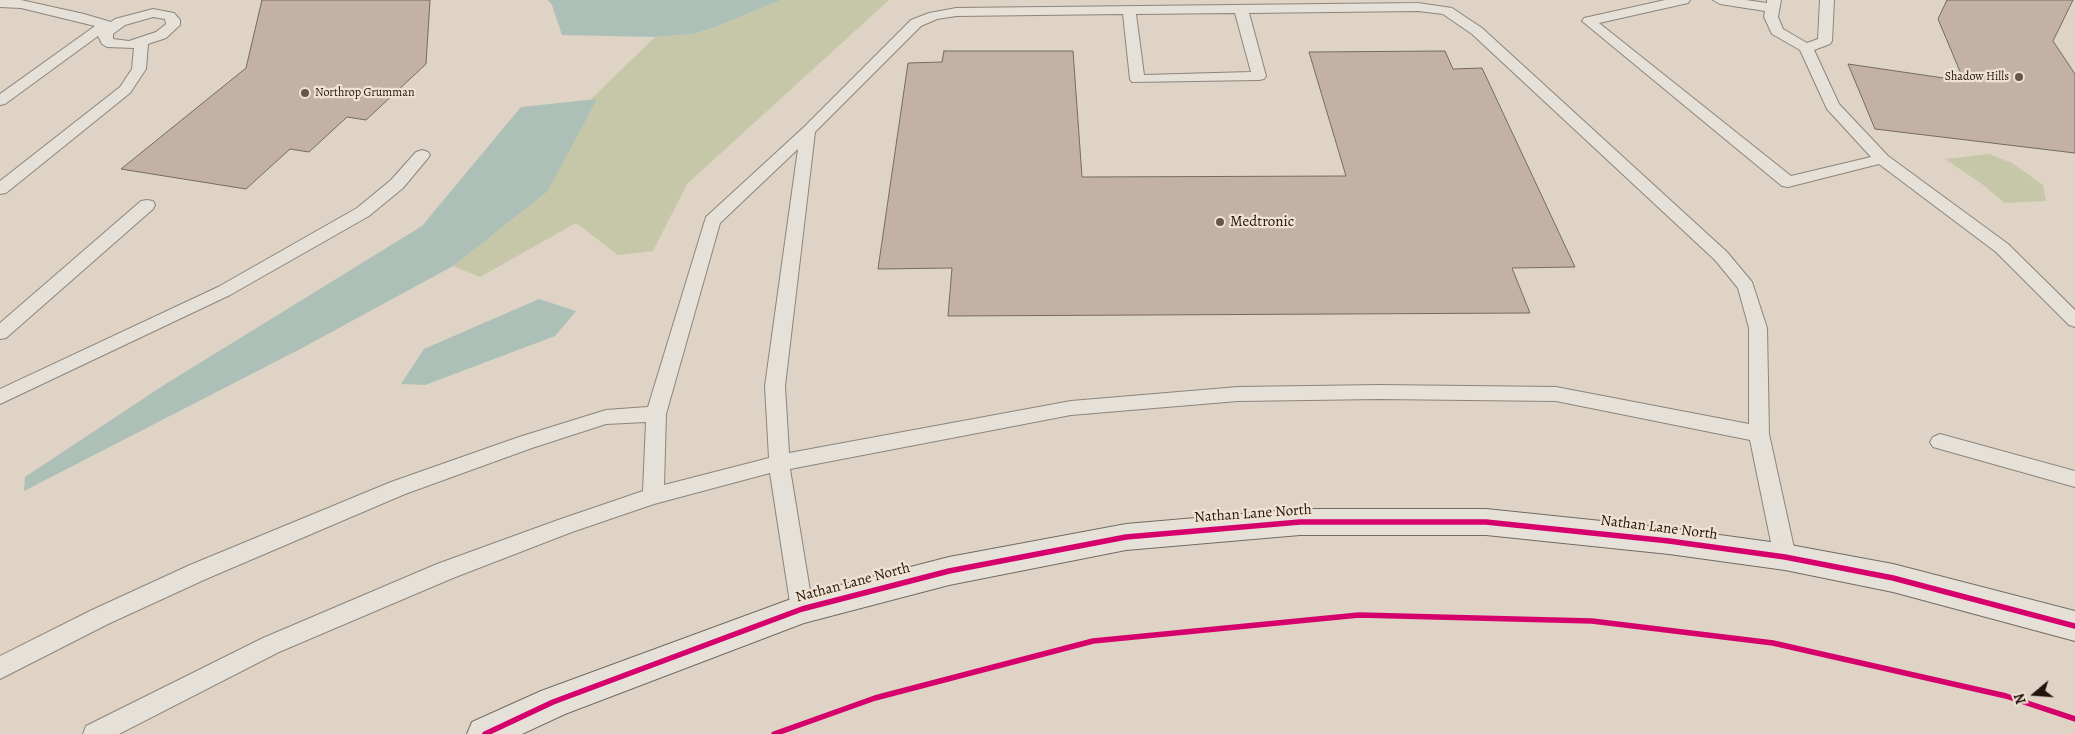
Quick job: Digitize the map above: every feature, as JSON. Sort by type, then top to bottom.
[{"type":"street","name":"Nathan Lane North","points":[[485,734],[553,702],[802,609],[949,570],[1126,537],[1300,522],[1486,522],[1669,541],[1785,557],[1893,578],[2075,626]]},
{"type":"lane","points":[[1683,0],[1589,21],[1788,182],[1882,159]]},
{"type":"lane","points":[[1720,0],[1773,4],[1771,17],[1778,31],[1806,48],[1832,106],[1882,159],[2002,248],[2075,321]]},
{"type":"lane","points":[[1806,48],[1825,41],[1827,0]]},
{"type":"lane","points":[[0,3],[21,4],[84,18],[108,26]]},
{"type":"lane","points":[[654,496],[656,414],[712,221],[808,131],[916,23],[934,16],[956,12],[1418,7],[1447,11],[1477,31],[1721,256],[1746,286],[1758,328],[1760,434],[1785,557]]},
{"type":"lane","points":[[1129,10],[1137,79],[1259,76],[1241,9]]},
{"type":"lane","points":[[0,102],[108,26],[142,15],[162,14],[173,20],[173,25],[161,36],[141,44],[112,44],[105,37],[108,26]]},
{"type":"lane","points":[[0,189],[124,90],[139,70],[141,44]]},
{"type":"lane","points":[[802,609],[779,462],[775,386],[808,131]]},
{"type":"lane","points":[[0,397],[224,291],[363,212],[396,184],[422,155]]},
{"type":"lane","points":[[0,333],[147,205]]},
{"type":"lane","points":[[94,734],[289,637],[445,571],[565,526],[654,496],[779,462],[1071,408],[1238,394],[1379,392],[1556,394],[1760,434]]},
{"type":"lane","points":[[0,668],[100,617],[198,572],[398,488],[526,442],[606,417],[656,414]]},
{"type":"lane","points":[[1940,442],[2075,479]]},
{"type":"green space","points":[[781,0],[889,0],[687,184],[653,251],[618,255],[576,223],[480,277],[453,266],[547,192],[591,99],[655,37],[694,34]]},
{"type":"green space","points":[[1989,154],[2012,163],[2043,185],[2046,201],[2005,203],[1982,184],[1945,159]]},
{"type":"shaded area","points":[[548,0],[781,0],[694,34],[655,37],[562,35],[552,5]]},
{"type":"shaded area","points":[[597,99],[547,192],[453,266],[304,347],[24,491],[25,477],[164,385],[422,226],[521,107]]},
{"type":"shaded area","points":[[539,299],[576,311],[555,336],[425,385],[401,384],[424,349]]},
{"type":"building","name":"Northrop Grumman","points":[[262,0],[430,0],[426,64],[366,120],[347,117],[309,152],[290,149],[246,189],[121,169],[246,68]]},
{"type":"building","name":"Shadow Hills","points":[[1947,0],[2073,0],[2053,41],[2075,74],[2075,153],[1875,129],[1848,64],[1964,81],[1938,19]]},
{"type":"building","name":"Medtronic","points":[[944,51],[1073,51],[1082,177],[1346,176],[1309,52],[1445,51],[1453,69],[1482,68],[1575,267],[1512,268],[1530,313],[948,316],[952,268],[878,269],[908,63],[942,62]]},
{"type":"cycle path","points":[[485,734],[553,702],[802,609],[949,571],[1126,537],[1300,522],[1486,522],[1669,541],[1785,557],[1893,578],[2075,626]]},
{"type":"cycle path","points":[[774,734],[875,698],[1093,641],[1359,615],[1592,621],[1773,643],[2006,696],[2075,719]]},
{"type":"place","name":"Shadow Hills","points":[[2019,77]]},
{"type":"place","name":"Northrop Grumman","points":[[305,93]]},
{"type":"place","name":"Medtronic","points":[[1220,222]]}]
